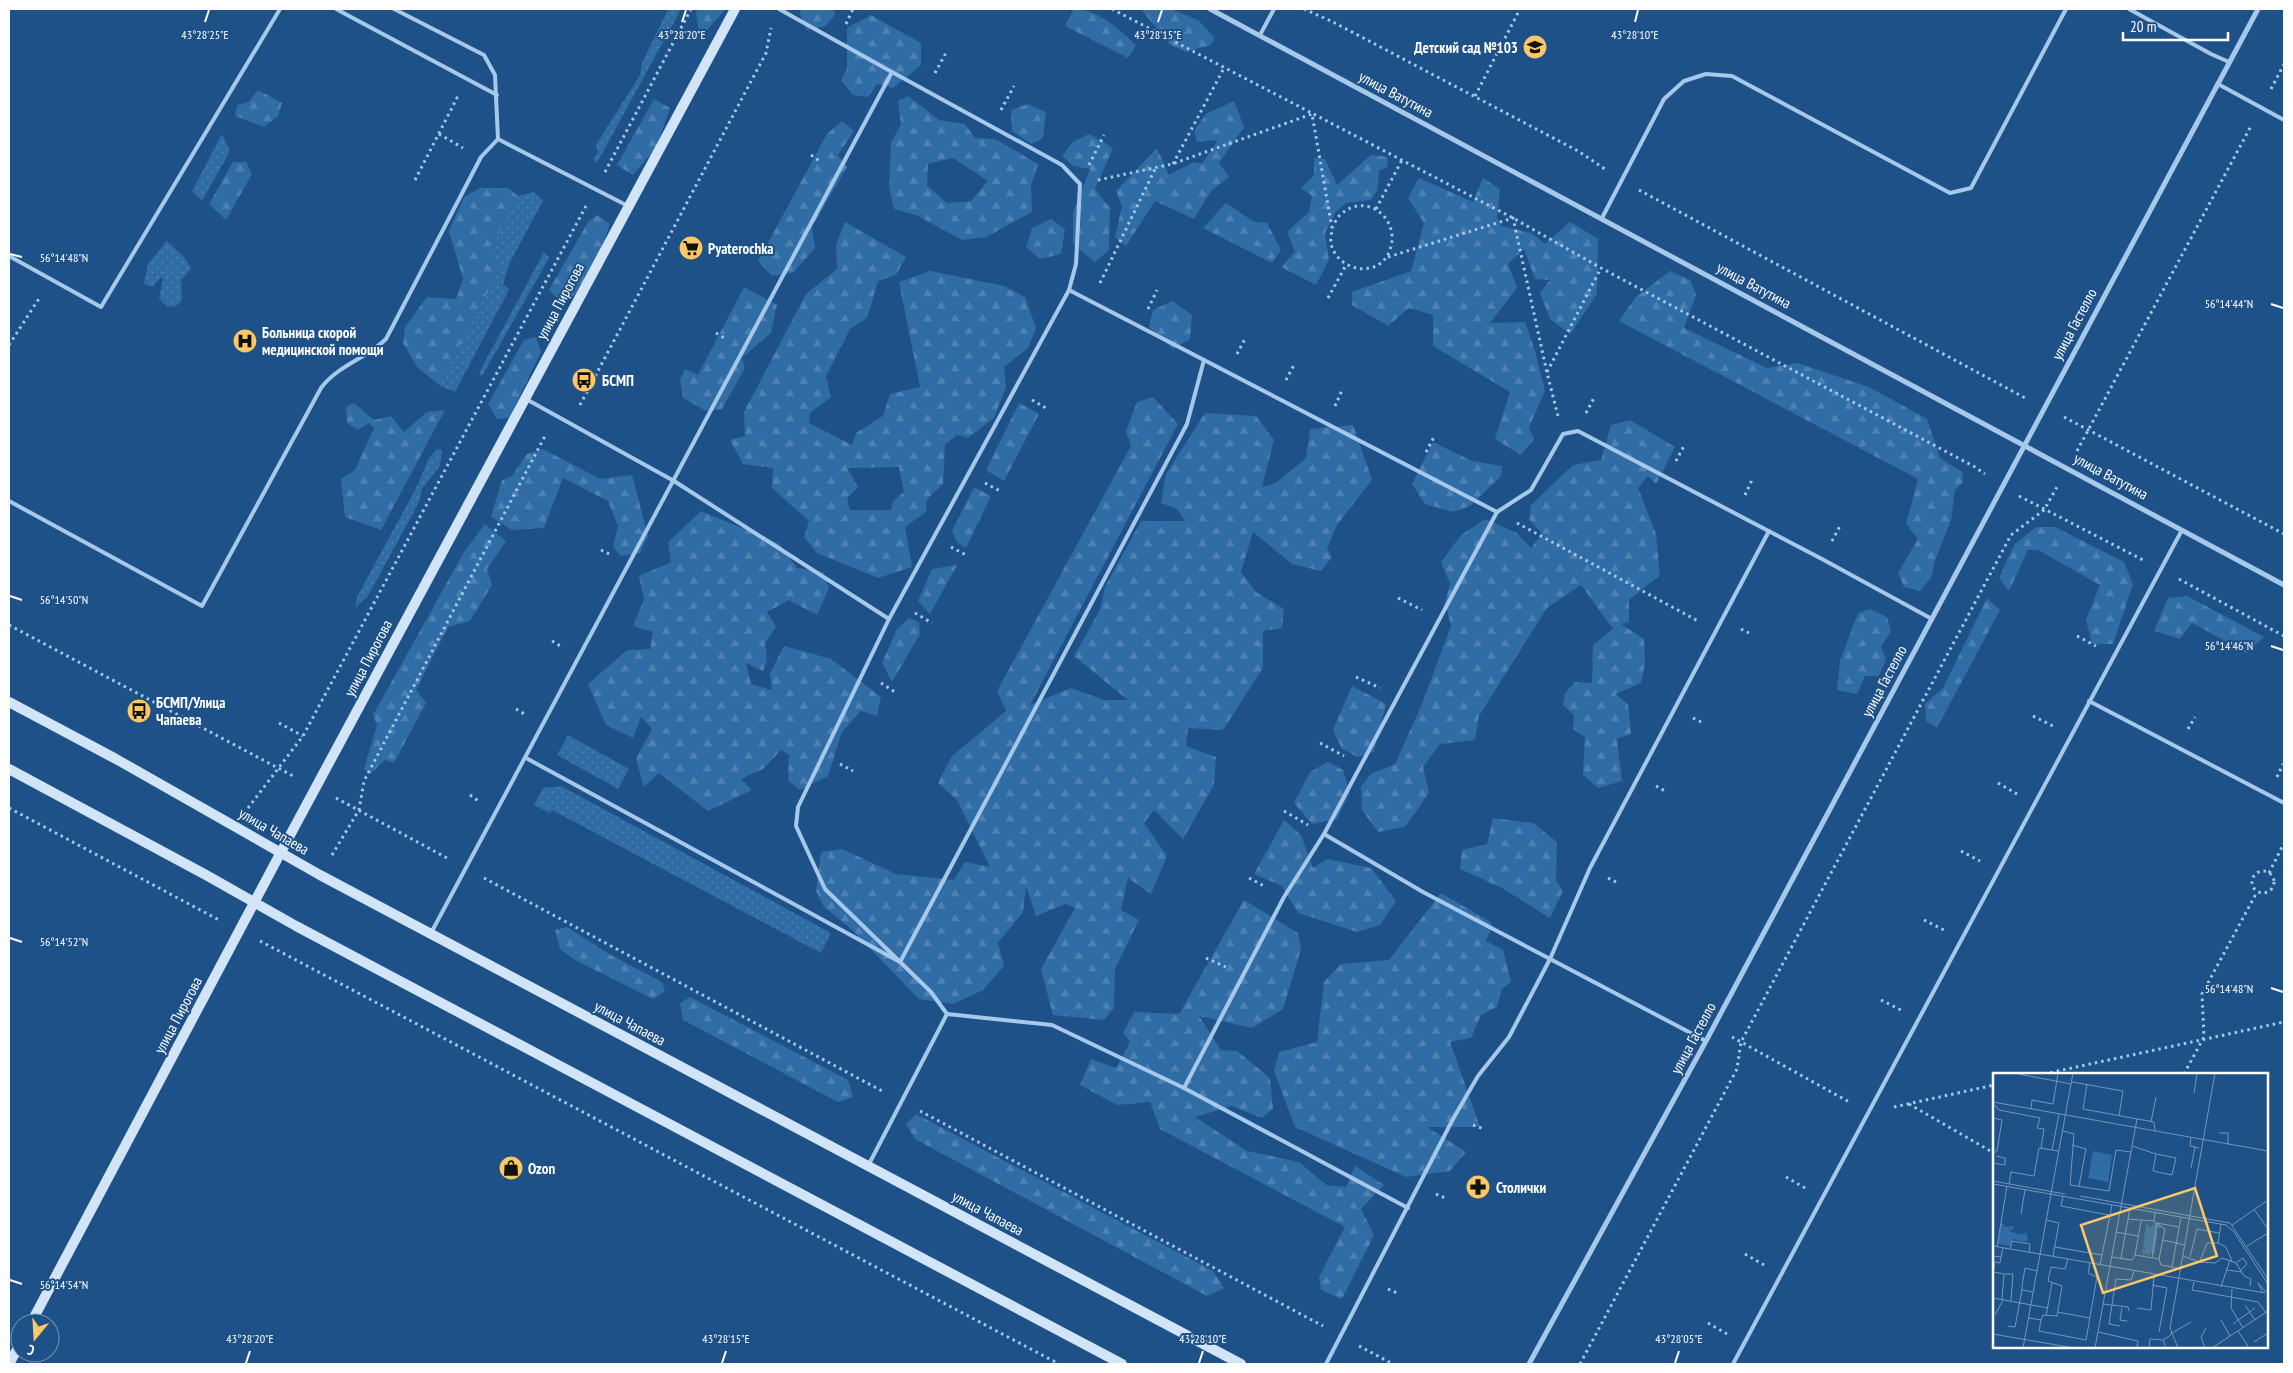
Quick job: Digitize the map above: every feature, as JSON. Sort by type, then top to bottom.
[{"type":"street","name":"улица Пирогова","points":[[36,1313],[281,852],[735,9]]},
{"type":"street","name":"улица Ватутина","points":[[1210,9],[2284,585]]},
{"type":"street","name":"улица Гастелло","points":[[1529,1364],[1714,1027],[2044,406],[2258,9]]},
{"type":"street","name":"улица Чапаева","points":[[9,702],[235,826],[320,875],[1241,1364]]},
{"type":"street","points":[[9,769],[206,875],[296,926],[1122,1364]]},
{"type":"lane","points":[[9,256],[101,307],[280,9]]},
{"type":"lane","points":[[336,9],[497,95]]},
{"type":"lane","points":[[9,501],[202,606],[321,388],[328,379],[376,349],[386,339],[481,157],[498,140],[495,76],[484,55],[394,9]]},
{"type":"lane","points":[[779,9],[1062,165],[1080,184],[1076,264],[1069,290],[890,619],[798,807],[796,826],[825,889],[931,992],[947,1014],[1052,1025],[1184,1088],[1408,1208]]},
{"type":"lane","points":[[1260,35],[1274,9]]},
{"type":"lane","points":[[1602,218],[1664,99],[1684,81],[1706,74],[1732,76],[1950,193],[1970,188],[2066,9]]},
{"type":"lane","points":[[2129,9],[2229,62]]},
{"type":"lane","points":[[431,934],[892,72]]},
{"type":"lane","points":[[2218,84],[2284,120]]},
{"type":"lane","points":[[498,140],[628,206]]},
{"type":"lane","points":[[1069,290],[1497,512]]},
{"type":"lane","points":[[900,962],[1187,424],[1204,360]]},
{"type":"lane","points":[[525,398],[674,481],[890,619]]},
{"type":"lane","points":[[1184,1088],[1284,898],[1324,834],[1497,512],[1531,490],[1563,434],[1578,431],[1932,619]]},
{"type":"lane","points":[[1733,1364],[2182,530]]},
{"type":"lane","points":[[1326,1364],[1453,1119],[1478,1076],[1509,1037],[1550,959],[1590,868],[1769,531]]},
{"type":"lane","points":[[2089,701],[2284,803]]},
{"type":"lane","points":[[526,758],[900,962]]},
{"type":"lane","points":[[1324,834],[1423,892],[1706,1041]]},
{"type":"lane","points":[[868,1166],[947,1014]]},
{"type":"path","points":[[235,826],[302,736],[691,9]]},
{"type":"path","points":[[1112,9],[1512,218],[1600,268],[1975,467],[2002,487],[2044,510],[2161,569],[2284,636]]},
{"type":"path","points":[[1304,9],[1578,151],[1622,180],[2027,399],[2044,406],[2284,534]]},
{"type":"path","points":[[1475,96],[1520,9]]},
{"type":"path","points":[[570,423],[766,53],[771,26]]},
{"type":"path","points":[[2088,430],[2284,64]]},
{"type":"path","points":[[1172,164],[1224,68]]},
{"type":"path","points":[[415,180],[457,98],[449,94]]},
{"type":"path","points":[[1080,184],[1172,164],[1312,114]]},
{"type":"path","points":[[1312,114],[1332,228],[1331,243],[1335,254],[1346,265],[1357,269],[1369,268],[1387,257],[1512,218]]},
{"type":"path","points":[[439,134],[481,157]]},
{"type":"path","points":[[1080,184],[1104,135]]},
{"type":"path","points":[[1376,209],[1402,160]]},
{"type":"path","points":[[1091,302],[1155,169]]},
{"type":"path","points":[[1332,228],[1339,216],[1349,208],[1365,206],[1376,209],[1385,216],[1392,227],[1393,242],[1387,257]]},
{"type":"path","points":[[1512,218],[1547,373],[1563,434]]},
{"type":"path","points":[[1328,298],[1346,265]]},
{"type":"path","points":[[1547,373],[1600,268]]},
{"type":"path","points":[[9,345],[51,280]]},
{"type":"path","points":[[320,875],[359,810],[364,781],[556,416]]},
{"type":"path","points":[[1580,1364],[1737,1069],[1741,1042],[2011,535],[2044,510],[2068,468]]},
{"type":"path","points":[[1497,512],[1716,631]]},
{"type":"path","points":[[1398,598],[1439,619]]},
{"type":"path","points":[[9,625],[359,810],[1394,1364]]},
{"type":"path","points":[[1356,677],[1398,697]]},
{"type":"path","points":[[279,723],[302,736]]},
{"type":"path","points":[[1320,743],[1361,765]]},
{"type":"path","points":[[9,808],[187,905],[206,875]]},
{"type":"path","points":[[2269,873],[2284,843]]},
{"type":"path","points":[[2259,871],[2269,873],[2274,881],[2272,889],[2265,894],[2257,892],[2252,888],[2251,881],[2254,875],[2259,871]]},
{"type":"path","points":[[2185,1073],[2204,1037],[2202,994],[2257,892]]},
{"type":"path","points":[[296,926],[284,953],[1059,1364]]},
{"type":"path","points":[[2049,1073],[2284,1022]]},
{"type":"path","points":[[1714,1027],[1868,1112],[1993,1085]]},
{"type":"path","points":[[1909,1104],[1993,1152]]},
{"type":"green space","points":[[668,9],[681,9],[597,163],[593,159],[598,152],[596,145],[640,75],[642,63]]},
{"type":"green space","points":[[698,9],[726,9],[705,32],[699,33],[696,13]]},
{"type":"green space","points":[[801,9],[834,9],[835,15],[825,26],[807,30],[800,14]]},
{"type":"green space","points":[[1074,9],[1091,12],[1100,16],[1136,45],[1128,58],[1065,26]]},
{"type":"green space","points":[[1141,9],[1171,9],[1198,20],[1215,38],[1211,45],[1186,52],[1169,44]]},
{"type":"green space","points":[[871,15],[921,43],[921,65],[893,88],[877,84],[868,97],[853,95],[841,80],[847,69],[847,28]]},
{"type":"green space","points":[[258,90],[282,103],[278,116],[264,127],[235,116],[237,105],[249,102]]},
{"type":"green space","points":[[908,96],[939,120],[965,124],[975,138],[995,139],[1038,164],[1031,186],[1032,212],[986,237],[962,240],[916,215],[894,209],[889,187],[891,143],[901,124],[898,101]],"holes":[[[953,158],[988,181],[971,201],[947,203],[927,185],[928,164]]]},
{"type":"green space","points":[[654,99],[670,108],[656,148],[633,175],[617,165]]},
{"type":"green space","points":[[1234,101],[1244,127],[1219,163],[1229,177],[1211,191],[1194,219],[1155,201],[1126,246],[1115,237],[1122,206],[1116,191],[1157,148],[1169,175],[1194,162],[1202,164],[1218,140],[1197,142],[1194,131],[1206,114]]},
{"type":"green space","points":[[1028,104],[1046,112],[1043,138],[1031,144],[1012,131],[1011,110]]},
{"type":"green space","points":[[842,121],[854,131],[838,155],[847,167],[812,227],[815,248],[793,273],[772,276],[758,261],[827,134]]},
{"type":"green space","points":[[222,134],[230,151],[202,201],[192,191]]},
{"type":"green space","points":[[1089,134],[1113,148],[1095,189],[1110,208],[1109,250],[1095,262],[1073,244],[1073,213],[1090,169],[1073,166],[1062,156],[1073,142]]},
{"type":"green space","points":[[1371,155],[1388,157],[1387,167],[1379,171],[1377,191],[1371,200],[1346,203],[1335,213],[1325,233],[1329,260],[1316,285],[1281,267],[1295,252],[1287,232],[1309,212],[1312,196],[1301,188],[1314,175],[1314,158],[1325,159],[1337,185]]},
{"type":"green space","points":[[233,162],[246,162],[252,174],[226,220],[209,204]]},
{"type":"green space","points":[[1419,178],[1473,202],[1483,178],[1500,189],[1497,217],[1501,226],[1531,233],[1545,244],[1570,222],[1598,239],[1597,294],[1570,334],[1550,319],[1540,293],[1550,280],[1535,279],[1524,249],[1508,264],[1517,288],[1490,323],[1525,322],[1535,351],[1545,391],[1529,427],[1534,439],[1521,455],[1495,439],[1510,392],[1433,346],[1433,315],[1409,308],[1388,326],[1352,305],[1352,292],[1411,271],[1424,223],[1408,198]]},
{"type":"green space","points":[[480,188],[508,188],[518,196],[490,250],[501,267],[439,385],[417,367],[403,343],[405,327],[427,297],[456,299],[463,279],[449,231],[464,197]]},
{"type":"green space","points":[[534,192],[543,201],[509,264],[503,284],[509,290],[455,392],[439,385],[500,267],[490,250],[518,196]]},
{"type":"green space","points":[[1226,203],[1254,222],[1267,223],[1281,250],[1272,263],[1203,228]]},
{"type":"green space","points":[[597,215],[610,224],[602,246],[575,295],[560,301],[549,290],[588,222]]},
{"type":"green space","points":[[1051,219],[1065,229],[1061,254],[1040,259],[1026,247],[1032,228]]},
{"type":"green space","points":[[845,222],[906,257],[896,275],[878,281],[867,318],[850,329],[826,376],[831,397],[810,413],[809,423],[852,445],[856,433],[883,416],[890,394],[920,387],[899,282],[930,271],[1004,286],[1025,297],[1036,328],[1028,348],[1004,367],[1006,387],[994,418],[968,438],[957,435],[945,445],[943,484],[927,499],[926,512],[905,527],[912,567],[878,578],[817,553],[804,537],[809,521],[772,488],[773,468],[743,464],[730,440],[745,436],[744,412],[806,294],[837,269],[836,245]],"holes":[[[899,467],[904,492],[893,501],[891,510],[850,510],[847,498],[858,487],[847,468]]]},
{"type":"green space","points":[[167,241],[185,258],[191,269],[181,280],[182,300],[176,306],[167,307],[159,298],[163,279],[161,277],[153,287],[144,284],[148,264]]},
{"type":"green space","points":[[544,252],[549,258],[482,376],[479,373]]},
{"type":"green space","points":[[1670,271],[1690,280],[1696,295],[1684,328],[1767,368],[1797,363],[1869,387],[1927,419],[1940,458],[1962,472],[1963,482],[1955,490],[1951,520],[1934,563],[1932,576],[1920,591],[1904,587],[1898,573],[1918,539],[1906,524],[1918,479],[1619,321],[1635,298]]},
{"type":"green space","points":[[744,287],[777,305],[771,333],[742,358],[745,368],[722,409],[706,411],[683,398],[680,380],[685,369],[698,375]]},
{"type":"green space","points":[[1172,301],[1192,315],[1190,339],[1173,349],[1149,327],[1153,310]]},
{"type":"green space","points":[[536,337],[541,352],[509,418],[497,419],[488,404],[524,340]]},
{"type":"green space","points":[[1153,397],[1178,424],[1030,705],[1071,688],[1104,700],[1128,700],[1074,656],[1100,610],[1105,587],[1141,521],[1185,521],[1177,509],[1161,503],[1166,474],[1205,413],[1256,416],[1274,440],[1262,487],[1276,483],[1306,458],[1310,429],[1353,425],[1372,480],[1337,525],[1327,548],[1332,557],[1321,571],[1292,564],[1253,532],[1241,572],[1256,592],[1284,609],[1282,628],[1263,631],[1263,668],[1223,730],[1188,728],[1186,746],[1216,757],[1214,785],[1183,839],[1154,810],[1144,823],[1167,856],[1151,894],[1128,878],[1121,910],[1139,920],[1115,969],[1114,1008],[1104,1020],[1053,1015],[1041,969],[1075,908],[1066,904],[1036,916],[1026,886],[1023,912],[998,943],[1004,966],[983,990],[953,1004],[919,999],[850,928],[824,907],[816,891],[821,852],[842,849],[896,874],[954,880],[965,862],[990,867],[957,800],[938,783],[952,756],[1006,711],[997,691],[1131,446],[1126,431],[1137,402]]},
{"type":"green space","points":[[354,403],[374,420],[391,416],[404,432],[427,412],[445,410],[381,530],[345,517],[341,479],[355,470],[374,428],[369,423],[358,430],[347,423],[346,407]]},
{"type":"green space","points":[[1019,403],[1039,414],[1004,481],[986,470]]},
{"type":"green space","points":[[1630,420],[1675,447],[1656,484],[1648,476],[1638,488],[1656,534],[1660,575],[1629,600],[1629,622],[1621,624],[1644,639],[1645,664],[1641,683],[1615,694],[1628,704],[1631,734],[1617,739],[1622,781],[1598,788],[1583,775],[1585,737],[1573,729],[1574,715],[1563,705],[1565,693],[1575,682],[1592,683],[1593,645],[1613,629],[1581,585],[1547,608],[1479,716],[1475,740],[1440,744],[1423,767],[1429,793],[1405,827],[1378,832],[1362,810],[1361,786],[1371,774],[1395,764],[1422,704],[1451,626],[1445,602],[1450,584],[1441,562],[1461,535],[1485,519],[1517,533],[1531,548],[1542,534],[1529,519],[1531,505],[1573,465],[1601,460],[1611,425]]},
{"type":"green space","points":[[1433,442],[1472,461],[1502,466],[1501,476],[1470,506],[1453,512],[1425,504],[1412,484]]},
{"type":"green space","points":[[437,449],[442,450],[440,466],[422,489],[419,502],[368,596],[355,608],[357,597],[416,488],[429,458]]},
{"type":"green space","points":[[543,449],[600,479],[632,475],[648,536],[640,553],[621,556],[613,547],[618,526],[608,501],[563,478],[544,528],[512,530],[491,517],[502,480],[512,476],[527,454]]},
{"type":"green space","points":[[974,487],[991,496],[966,548],[957,542],[952,531]]},
{"type":"green space","points":[[701,511],[780,544],[797,568],[823,572],[829,588],[817,615],[789,600],[767,612],[776,627],[765,643],[767,660],[763,671],[746,663],[751,684],[772,690],[770,673],[784,646],[831,659],[881,697],[877,716],[861,711],[842,732],[828,776],[800,790],[788,781],[789,755],[781,750],[763,769],[741,779],[752,790],[708,811],[659,773],[644,787],[636,759],[652,729],[641,717],[633,738],[606,725],[588,684],[627,650],[650,649],[653,632],[633,626],[644,599],[639,576],[671,562],[668,542]]},
{"type":"green space","points":[[485,524],[506,541],[487,569],[492,585],[470,621],[448,627],[416,690],[426,703],[394,763],[385,760],[370,774],[364,769],[377,725],[373,715],[464,552]]},
{"type":"green space","points":[[2036,527],[2055,527],[2124,562],[2133,584],[2113,644],[2092,644],[2086,620],[2100,585],[2038,550],[2028,550],[2009,591],[1999,578],[2014,545]]},
{"type":"green space","points":[[957,565],[930,614],[918,601],[932,569]]},
{"type":"green space","points":[[2187,596],[2264,637],[2247,653],[2192,623],[2180,639],[2154,631],[2168,598]]},
{"type":"green space","points":[[1987,598],[2000,610],[1937,728],[1926,721],[1925,704],[1943,688]]},
{"type":"green space","points":[[1870,609],[1887,617],[1891,631],[1881,647],[1886,659],[1879,676],[1865,676],[1857,694],[1837,690],[1840,661],[1858,613]]},
{"type":"green space","points":[[909,618],[919,622],[920,634],[892,682],[882,663],[897,629]]},
{"type":"green space","points":[[1352,686],[1386,704],[1374,752],[1358,757],[1342,749],[1333,730]]},
{"type":"green space","points":[[568,735],[629,769],[618,789],[557,755]]},
{"type":"green space","points":[[1328,762],[1343,770],[1350,792],[1337,819],[1312,824],[1294,803],[1310,772]]},
{"type":"green space","points":[[561,786],[831,933],[821,953],[552,810],[550,813],[534,805],[543,788]]},
{"type":"green space","points":[[1493,818],[1533,823],[1557,842],[1556,880],[1563,891],[1550,918],[1502,888],[1460,869],[1462,850],[1487,844]]},
{"type":"green space","points":[[1284,820],[1301,835],[1313,868],[1327,859],[1371,868],[1396,901],[1380,925],[1357,932],[1298,913],[1282,886],[1254,874]]},
{"type":"green space","points":[[1441,893],[1492,923],[1486,941],[1503,950],[1511,982],[1502,989],[1497,1007],[1481,1015],[1471,1038],[1450,1042],[1480,1127],[1427,1127],[1466,1152],[1450,1171],[1406,1177],[1295,1127],[1274,1071],[1279,1052],[1317,1042],[1324,982],[1341,964],[1389,960]]},
{"type":"green space","points":[[1244,900],[1298,933],[1301,949],[1283,1009],[1252,1028],[1199,1016],[1221,1050],[1237,1051],[1270,1078],[1273,1109],[1262,1118],[1232,1106],[1195,1117],[1247,1151],[1299,1162],[1326,1185],[1346,1187],[1355,1166],[1384,1185],[1361,1209],[1374,1235],[1342,1299],[1321,1290],[1319,1277],[1345,1227],[1160,1129],[1150,1102],[1117,1105],[1080,1085],[1091,1059],[1116,1068],[1130,1042],[1123,1033],[1134,1012],[1179,1014]]},
{"type":"green space","points":[[567,927],[609,954],[662,982],[665,991],[653,999],[575,960],[560,949],[555,930]]},
{"type":"green space","points":[[690,997],[848,1080],[853,1097],[838,1102],[683,1020],[680,1003]]},
{"type":"green space","points":[[916,1114],[1213,1271],[1224,1288],[1207,1296],[915,1139],[906,1124]]},
{"type":"place","name":"Детский сад №103","points":[[1535,47]]},
{"type":"place","name":"Pyaterochka","points":[[691,248]]},
{"type":"place","name":"Больница скорой медицинской помощи","points":[[245,341]]},
{"type":"place","name":"БСМП","points":[[584,380]]},
{"type":"place","name":"БСМП/Улица Чапаева","points":[[139,711]]},
{"type":"place","name":"Ozon","points":[[511,1168]]},
{"type":"place","name":"Столички","points":[[1478,1187]]}]
